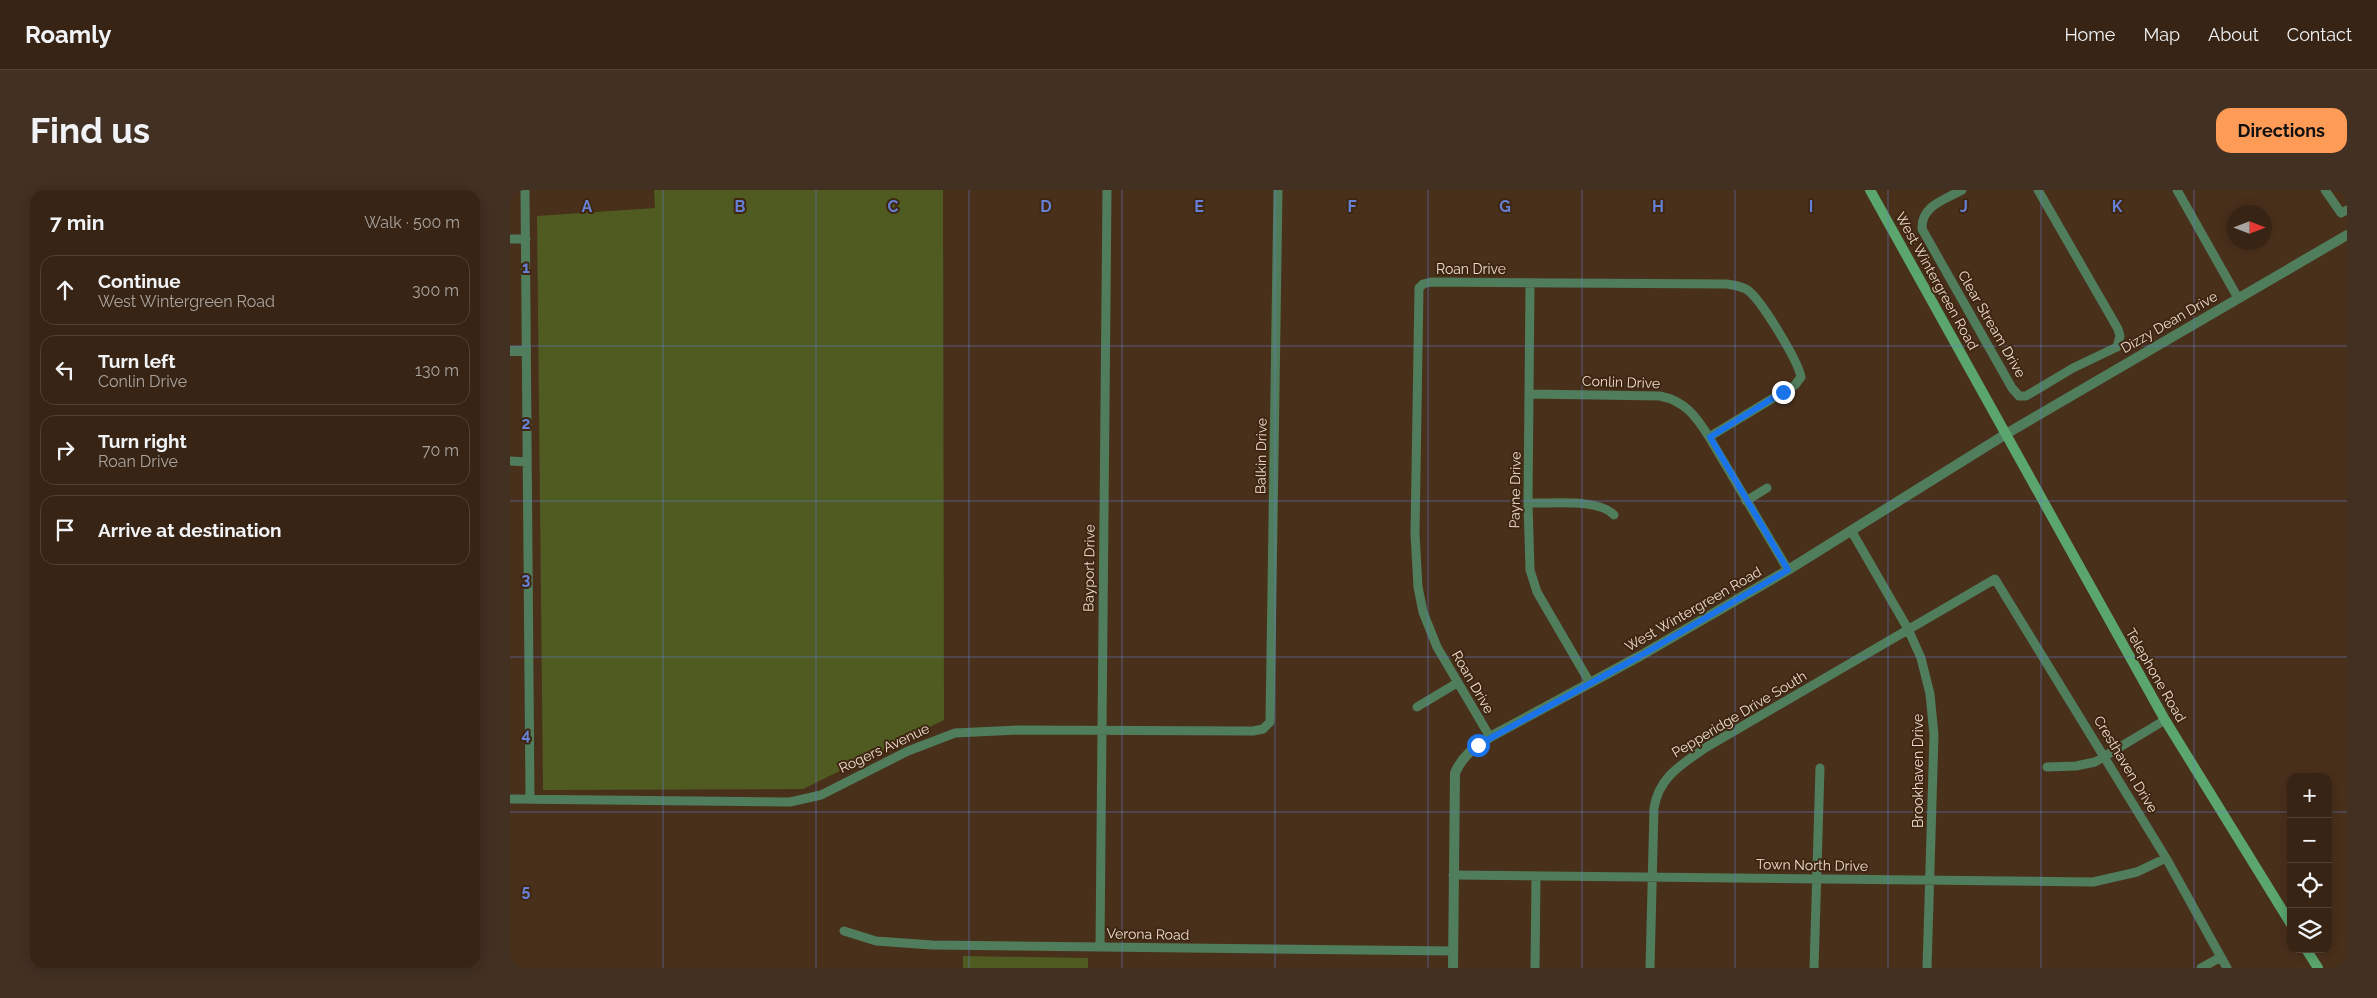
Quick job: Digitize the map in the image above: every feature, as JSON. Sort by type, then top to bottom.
[{"type":"main road","name":"West Wintergreen Road","points":[[1870,190],[2006,434]]},
{"type":"main road","name":"Telephone Road","points":[[2006,434],[2166,720],[2287,917]]},
{"type":"main road","points":[[2309,953],[2318,968]]},
{"type":"street","points":[[525,190],[530,799]]},
{"type":"street","name":"Bayport Drive","points":[[1100,947],[1107,190]]},
{"type":"street","name":"Balkin Drive","points":[[1270,722],[1278,190]]},
{"type":"street","name":"Clear Stream Drive","points":[[1962,190],[1926,211],[1922,220],[1922,229],[2012,388],[2019,396],[2026,396],[2072,368],[2118,347],[2120,336],[2118,329],[2038,190]]},
{"type":"street","points":[[2177,190],[2238,298]]},
{"type":"street","points":[[2325,190],[2344,212]]},
{"type":"street","name":"Dizzy Dean Drive","points":[[2006,434],[2347,235]]},
{"type":"street","points":[[510,239],[526,238]]},
{"type":"street","name":"Roan Drive","points":[[1490,737],[1437,647],[1424,612],[1418,587],[1415,534],[1419,288],[1423,284],[1430,282],[1727,284],[1746,289],[1760,304],[1776,327],[1801,377],[1795,385],[1710,437]]},
{"type":"street","name":"Payne Drive","points":[[1530,283],[1528,561],[1535,586],[1590,683]]},
{"type":"street","points":[[510,351],[526,351]]},
{"type":"street","name":"Conlin Drive","points":[[1530,394],[1660,396],[1671,398],[1688,408],[1710,437],[1788,570]]},
{"type":"street","name":"West Wintergreen Road","points":[[1453,968],[1455,773],[1459,762],[1465,755],[1490,737],[1590,683],[1788,570],[1852,532],[2006,434]]},
{"type":"street","points":[[510,461],[527,462]]},
{"type":"street","points":[[1746,501],[1767,488]]},
{"type":"street","points":[[1528,503],[1597,505],[1609,509],[1614,515]]},
{"type":"street","name":"Brookhaven Drive","points":[[1852,532],[1908,629],[1921,658],[1932,705],[1934,735],[1927,968]]},
{"type":"street","name":"Pepperidge Drive South","points":[[1650,968],[1656,800],[1665,779],[1674,769],[1705,748],[1995,578]]},
{"type":"street","name":"Cresthaven Drive","points":[[1995,578],[2166,858],[2227,968]]},
{"type":"street","points":[[1417,707],[1457,683]]},
{"type":"street","points":[[2047,767],[2081,765],[2105,756],[2166,720]]},
{"type":"street","name":"Rogers Avenue","points":[[510,799],[790,802],[821,795],[908,751],[955,733],[1019,730],[1101,732],[1253,731],[1263,729],[1270,722]]},
{"type":"street","points":[[1814,968],[1820,768]]},
{"type":"street","name":"Town North Drive","points":[[1453,874],[2093,882],[2137,872],[2166,858]]},
{"type":"street","points":[[1535,968],[1536,876]]},
{"type":"street","name":"Verona Road","points":[[844,931],[876,941],[932,946],[1453,951]]},
{"type":"street","points":[[2201,968],[2221,958]]},
{"type":"green space","points":[[654,190],[943,190],[944,720],[803,789],[543,790],[537,216],[655,208]]},
{"type":"green space","points":[[963,956],[1088,958],[1088,968],[963,968]]},
{"type":"route","points":[[1478,745],[1640,656],[1788,570],[1710,437],[1783,392]]}]
